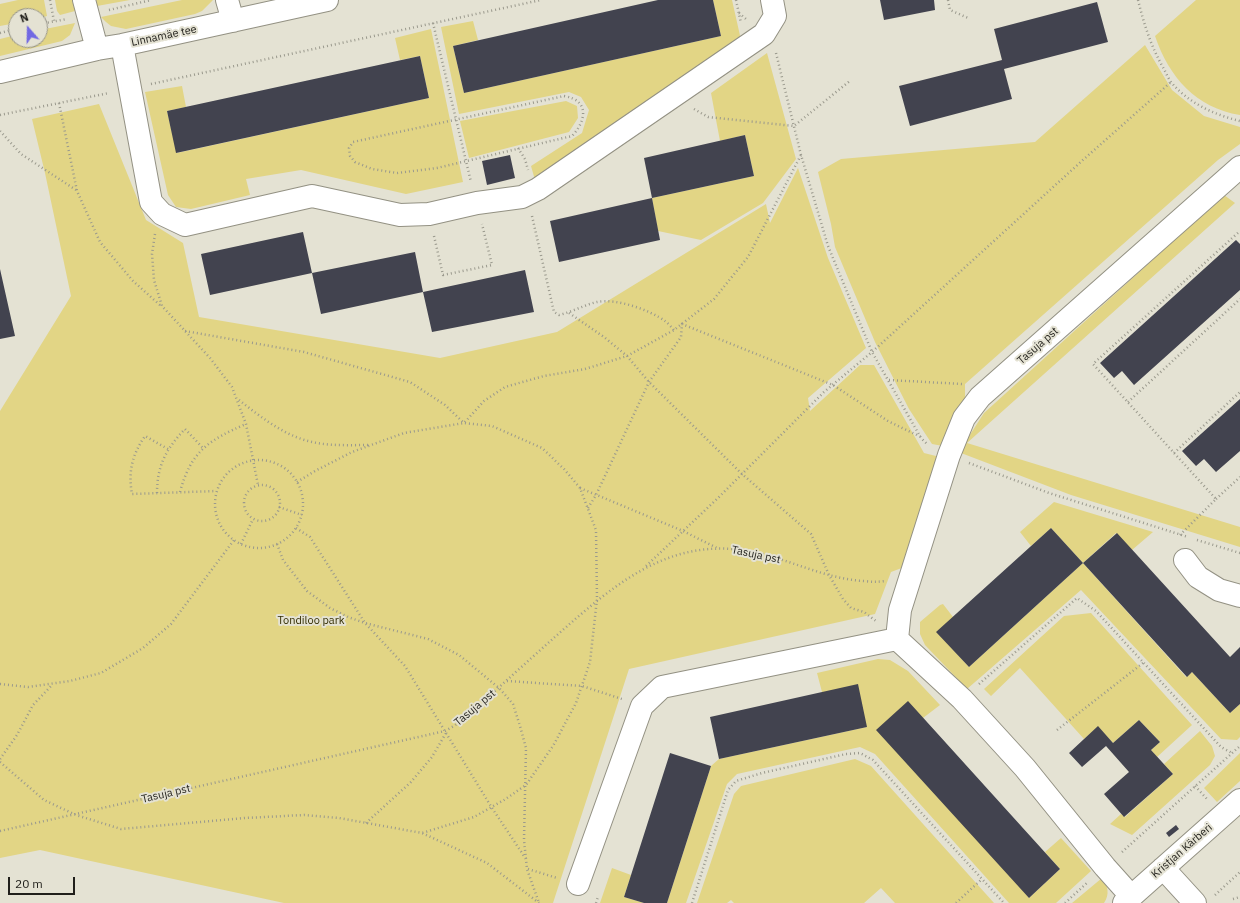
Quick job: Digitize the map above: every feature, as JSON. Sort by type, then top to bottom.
[{"type":"street","points":[[84,0],[97,50]]},
{"type":"street","points":[[227,0],[233,21]]},
{"type":"street","name":"Linnamäe tee","points":[[0,72],[328,0]]},
{"type":"street","points":[[122,45],[151,202],[162,214],[185,225],[312,196],[400,215],[429,214],[477,203],[522,197],[538,189],[764,34],[775,16],[772,0]]},
{"type":"street","name":"Tasuja pst","points":[[896,639],[900,610],[949,455],[964,418],[980,397],[1240,167]]},
{"type":"street","points":[[1185,560],[1198,577],[1219,590],[1240,596]]},
{"type":"street","points":[[578,884],[642,706],[662,687],[896,639],[962,699],[1025,768],[1105,867],[1128,899]]},
{"type":"street","name":"Kristjan Kärberi","points":[[1128,899],[1240,800]]},
{"type":"street","points":[[1163,868],[1203,901]]},
{"type":"path","points":[[50,0],[54,21]]},
{"type":"path","points":[[0,115],[540,0]]},
{"type":"path","points":[[948,0],[950,10],[968,18]]},
{"type":"path","points":[[1138,0],[1143,21],[1155,54],[1171,82],[1193,102],[1226,118],[1240,121]]},
{"type":"path","points":[[739,13],[774,44],[801,155],[828,246],[872,352],[921,438]]},
{"type":"path","points":[[429,214],[443,275],[492,264],[433,23]]},
{"type":"path","points":[[673,97],[708,117],[794,126],[851,80]]},
{"type":"path","points":[[645,568],[833,384],[872,352],[1171,82]]},
{"type":"path","points":[[564,96],[571,97],[579,101],[583,108],[583,117],[579,128],[572,136],[437,168],[396,173],[372,169],[355,162],[350,156],[349,148],[353,142],[456,120],[564,96]]},
{"type":"path","points":[[59,103],[77,191],[100,242],[133,281],[162,306],[210,358],[232,387],[246,424],[258,485]]},
{"type":"path","points":[[0,131],[21,154],[77,191]]},
{"type":"path","points":[[518,148],[525,159],[530,179],[527,194],[554,312],[559,315],[569,313],[598,302],[613,302],[643,309],[666,321],[674,330]]},
{"type":"path","points":[[464,423],[484,401],[505,387],[544,376],[585,369],[627,356],[674,330],[714,299],[748,257],[801,155]]},
{"type":"path","points":[[162,214],[156,224],[152,254],[154,280],[162,306]]},
{"type":"path","points":[[1216,499],[1093,364],[1240,231]]},
{"type":"path","points":[[1128,402],[1240,299]]},
{"type":"path","points":[[569,313],[604,337],[627,356],[649,382],[742,474],[811,534],[829,575],[843,599],[851,608],[864,612],[896,639]]},
{"type":"path","points":[[588,508],[596,495],[649,382],[681,337],[682,324]]},
{"type":"path","points":[[682,324],[833,384],[888,421],[921,438],[940,452],[1048,493],[1240,553]]},
{"type":"path","points":[[185,331],[304,352],[410,382],[445,405],[464,423]]},
{"type":"path","points":[[889,380],[993,386]]},
{"type":"path","points":[[1174,453],[1240,392]]},
{"type":"path","points":[[238,400],[263,419],[289,434],[316,443],[372,445]]},
{"type":"path","points":[[297,482],[352,452],[404,433],[464,423],[492,426],[542,448],[564,469],[580,488],[596,530],[597,599],[590,662],[576,703],[553,746],[526,785],[492,808],[474,817],[422,833]]},
{"type":"path","points":[[180,492],[183,479],[191,462],[203,448],[223,434],[246,424]]},
{"type":"path","points":[[157,493],[157,478],[168,449],[185,429],[203,448]]},
{"type":"path","points":[[168,449],[146,436],[138,447],[132,463],[130,480],[132,494],[216,491]]},
{"type":"path","points":[[253,460],[265,460],[277,463],[287,469],[301,490],[303,502],[302,515],[296,528],[285,539],[277,544],[265,548],[253,548],[234,540],[224,531],[217,518],[214,505],[216,491],[222,479],[230,470],[241,463],[253,460]]},
{"type":"path","points":[[1180,534],[1240,477]]},
{"type":"path","points":[[262,484],[274,489],[280,499],[279,507],[275,516],[270,519],[258,521],[248,515],[245,510],[244,498],[251,488],[262,484]]},
{"type":"path","points":[[580,488],[683,531],[718,549]]},
{"type":"path","points":[[279,507],[302,515]]},
{"type":"path","points":[[241,544],[253,519]]},
{"type":"path","points":[[296,528],[310,537],[365,623],[405,666],[492,808],[527,859]]},
{"type":"path","points":[[1180,534],[1185,560]]},
{"type":"path","points":[[0,684],[28,687],[70,682],[101,673],[143,648],[171,624],[234,540]]},
{"type":"path","points":[[52,684],[33,705],[17,735],[0,761],[44,800],[76,815],[121,829],[245,818],[304,815],[339,818],[422,833],[487,863],[539,903],[527,869],[524,840],[526,748],[513,704],[499,688],[460,655],[428,640],[365,623],[330,608],[307,591],[283,560],[277,544]]},
{"type":"path","name":"Tasuja pst","points":[[0,831],[446,732],[471,713],[597,599],[631,576],[672,556],[706,549],[736,549],[773,556],[848,580],[880,582],[911,576]]},
{"type":"path","points":[[962,699],[1077,598],[1096,611],[1221,747],[1232,752]]},
{"type":"path","points":[[1057,730],[1143,663]]},
{"type":"path","points":[[506,681],[582,686],[642,706]]},
{"type":"path","points":[[366,823],[415,777],[432,757],[446,732]]},
{"type":"path","points":[[1065,903],[1240,746]]},
{"type":"path","points":[[692,903],[728,790],[736,781],[762,773],[846,754],[860,753],[873,760],[1004,903]]},
{"type":"path","points":[[1203,901],[1240,872]]},
{"type":"path","points":[[956,903],[982,879]]},
{"type":"path","points":[[1233,899],[1240,897]]},
{"type":"green space","points":[[18,0],[44,0],[46,8],[8,8],[8,24],[0,26],[0,4]]},
{"type":"green space","points":[[55,0],[72,0],[75,11],[60,15],[57,11]]},
{"type":"green space","points":[[96,0],[130,0],[97,6]]},
{"type":"green space","points":[[182,0],[213,0],[202,11],[195,14],[126,29],[111,26],[101,17]]},
{"type":"green space","points":[[713,0],[732,0],[741,40],[535,180],[531,166],[582,133],[589,110],[581,97],[569,92],[459,114],[441,27],[473,21],[478,40],[453,46],[464,93],[721,36]]},
{"type":"green space","points":[[1196,0],[1240,0],[1240,115],[1224,111],[1210,105],[1197,98],[1186,88],[1168,65],[1155,36]]},
{"type":"green space","points":[[75,23],[70,35],[62,41],[48,44],[48,28]]},
{"type":"green space","points":[[431,29],[463,182],[406,194],[301,170],[246,179],[250,195],[191,209],[176,207],[168,195],[145,92],[182,86],[186,107],[167,111],[177,153],[429,98],[420,56],[400,60],[395,38]]},
{"type":"green space","points":[[8,37],[8,48],[33,48],[0,56],[0,39]]},
{"type":"green space","points":[[1145,45],[1172,90],[1204,116],[1240,127],[1240,144],[1218,160],[965,384],[965,403],[949,426],[943,446],[932,444],[909,409],[875,342],[835,247],[818,172],[841,159],[1035,142]]},
{"type":"green space","points":[[767,53],[796,159],[763,203],[701,240],[658,231],[652,198],[754,176],[745,135],[720,141],[711,93]]},
{"type":"green space","points":[[566,101],[577,106],[578,118],[569,132],[469,158],[460,121]]},
{"type":"green space","name":"Tondiloo park","points":[[99,104],[146,220],[183,243],[199,317],[440,358],[557,332],[766,204],[770,223],[798,168],[828,258],[866,348],[808,398],[810,411],[860,365],[874,365],[924,453],[940,457],[907,566],[891,572],[875,614],[629,669],[553,903],[284,903],[40,850],[0,858],[0,411],[71,296],[32,119]]},
{"type":"green space","points":[[1224,195],[1235,203],[967,443],[1240,527],[1240,547],[1071,495],[961,453],[964,444],[984,413]]},
{"type":"green space","points":[[1054,502],[1153,532],[1132,550],[1116,533],[1083,563],[1051,528],[1031,546],[1020,532]]},
{"type":"green space","points":[[1083,563],[1186,677],[1192,672],[1230,713],[1240,704],[1240,737],[1237,740],[1221,739],[1081,590],[967,689],[925,645],[920,634],[920,622],[943,604],[953,617],[937,632],[969,667]]},
{"type":"green space","points":[[1091,613],[1192,725],[1157,757],[1151,750],[1160,742],[1139,720],[1113,743],[1098,727],[1084,739],[1020,668],[991,696],[984,689],[1064,616]]},
{"type":"green space","points":[[878,659],[890,660],[908,671],[940,705],[923,718],[1029,898],[1060,869],[1045,852],[1061,838],[1091,871],[1056,903],[1009,903],[875,754],[860,747],[737,774],[727,784],[686,903],[667,903],[711,766],[719,759],[867,727],[822,692],[817,673]]},
{"type":"green space","points":[[1200,731],[1212,746],[1215,756],[1210,765],[1132,835],[1110,824],[1121,814],[1125,817],[1173,774],[1164,764]]},
{"type":"green space","points":[[1240,753],[1240,781],[1217,802],[1204,788]]},
{"type":"green space","points":[[855,759],[871,766],[994,903],[895,903],[881,888],[864,903],[734,903],[731,900],[727,903],[697,903],[734,794],[741,786]]},
{"type":"green space","points":[[612,868],[631,875],[624,897],[644,903],[600,903]]},
{"type":"green space","points":[[1102,878],[1108,890],[1104,903],[1072,903]]},
{"type":"building","points":[[658,0],[713,0],[721,36],[464,93],[453,46]]},
{"type":"building","points":[[880,0],[934,0],[935,10],[884,20]]},
{"type":"building","points":[[1097,2],[1108,42],[1004,69],[1012,99],[910,126],[899,86],[1002,60],[994,29]]},
{"type":"building","points":[[420,56],[429,98],[176,153],[167,111]]},
{"type":"building","points":[[745,135],[754,176],[652,198],[644,158]]},
{"type":"building","points":[[510,155],[515,178],[487,185],[482,161]]},
{"type":"building","points":[[652,198],[660,240],[559,262],[550,221]]},
{"type":"building","points":[[303,232],[312,273],[210,295],[201,254]]},
{"type":"building","points":[[1236,240],[1240,244],[1240,290],[1134,385],[1122,371],[1114,378],[1100,363]]},
{"type":"building","points":[[415,252],[423,292],[321,314],[312,273]]},
{"type":"building","points":[[0,269],[15,336],[0,339]]},
{"type":"building","points":[[525,270],[534,312],[432,332],[423,292]]},
{"type":"building","points":[[1240,399],[1240,451],[1216,472],[1204,459],[1196,466],[1182,451]]},
{"type":"building","points":[[1051,528],[1083,563],[969,667],[936,632]]},
{"type":"building","points":[[1117,533],[1230,657],[1240,647],[1240,704],[1230,713],[1192,672],[1187,677],[1083,563]]},
{"type":"building","points":[[858,684],[867,727],[719,759],[710,717]]},
{"type":"building","points":[[908,701],[1060,869],[1029,898],[876,730]]},
{"type":"building","points":[[1139,720],[1160,742],[1151,750],[1173,774],[1124,817],[1104,794],[1129,772],[1106,746],[1082,767],[1069,753],[1098,726],[1113,743]]},
{"type":"building","points":[[670,753],[711,766],[667,903],[644,903],[624,897]]},
{"type":"building","points":[[1176,825],[1179,829],[1169,837],[1166,833]]}]
